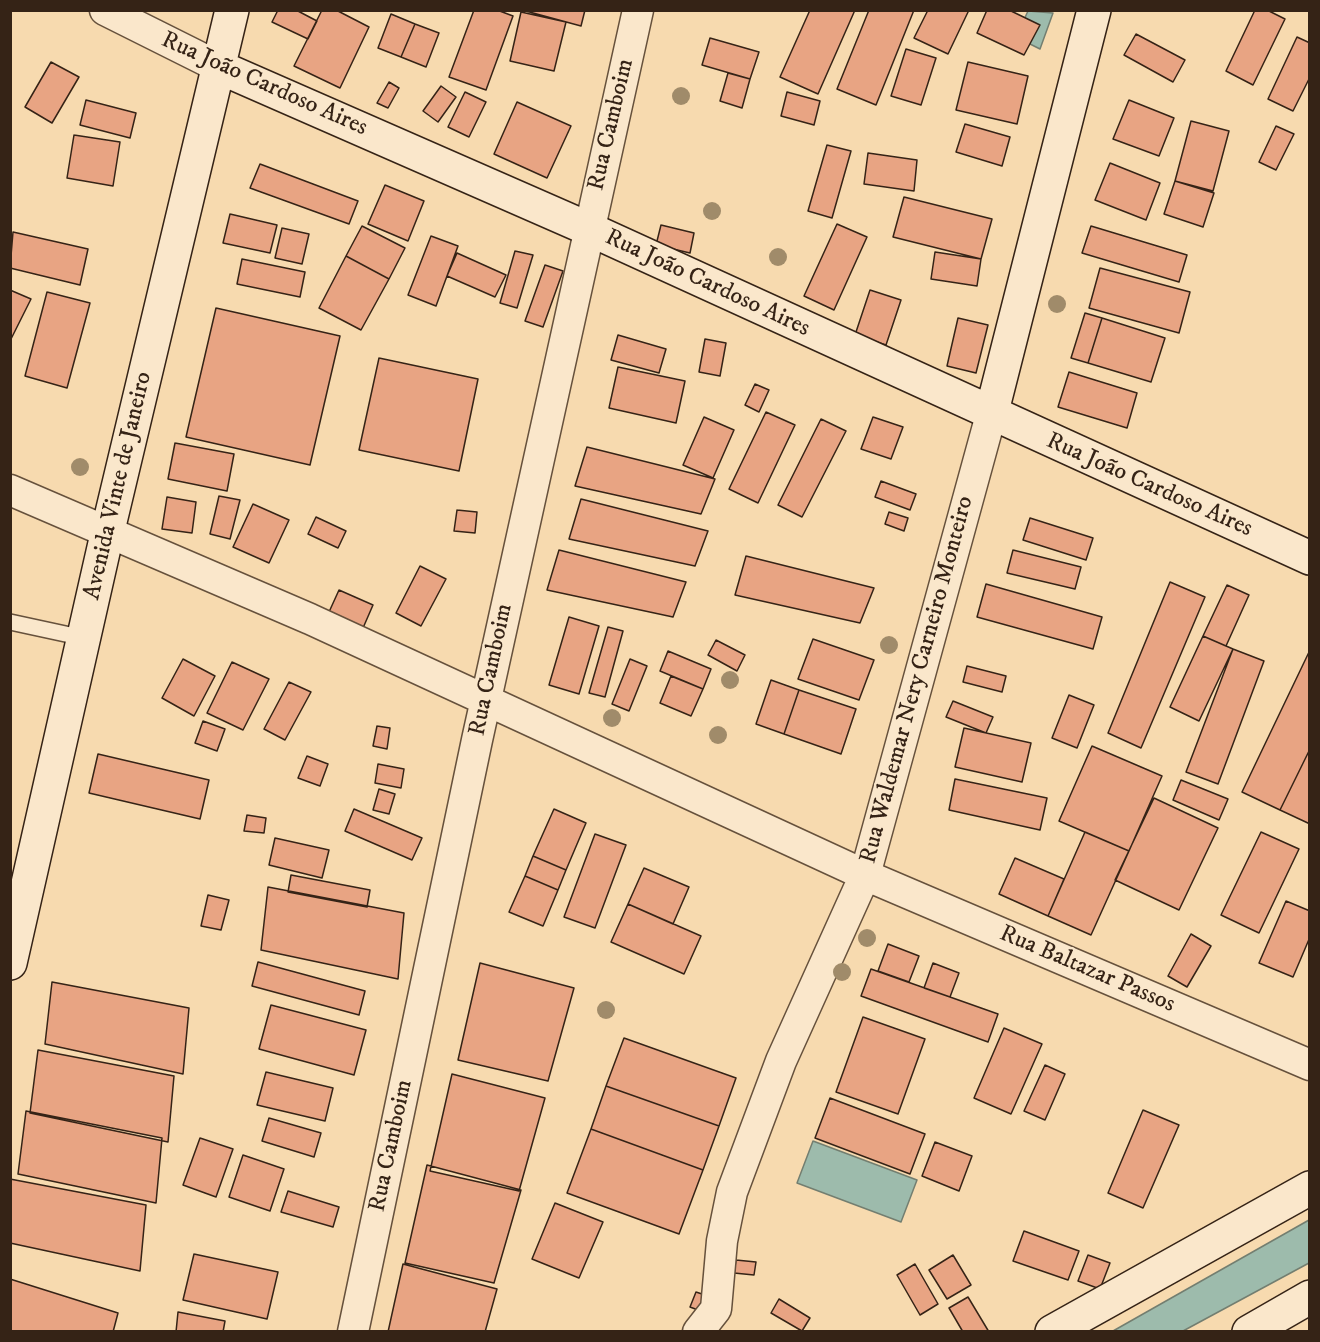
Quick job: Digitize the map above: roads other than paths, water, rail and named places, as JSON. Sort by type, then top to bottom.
[{"type":"street","name":"Rua João Cardoso Aires","points":[[105,10],[219,67],[589,229],[991,415],[1310,558]]},
{"type":"street","name":"Avenida Vinte de Janeiro","points":[[10,963],[108,530],[232,10]]},
{"type":"street","name":"Rua Camboim","points":[[353,1332],[486,701],[638,10]]},
{"type":"street","name":"Rua Waldemar Nery Carneiro Monteiro","points":[[698,1332],[716,1309],[722,1241],[732,1192],[781,1061],[865,874],[991,415],[1094,10]]},
{"type":"street","name":"Rua Baltazar Passos","points":[[10,490],[108,530],[310,619],[865,874],[1310,1065]]},
{"type":"street","points":[[1052,1332],[1310,1188]]},
{"type":"street","points":[[1249,1332],[1310,1297]]},
{"type":"lane","points":[[10,622],[84,638]]}]
